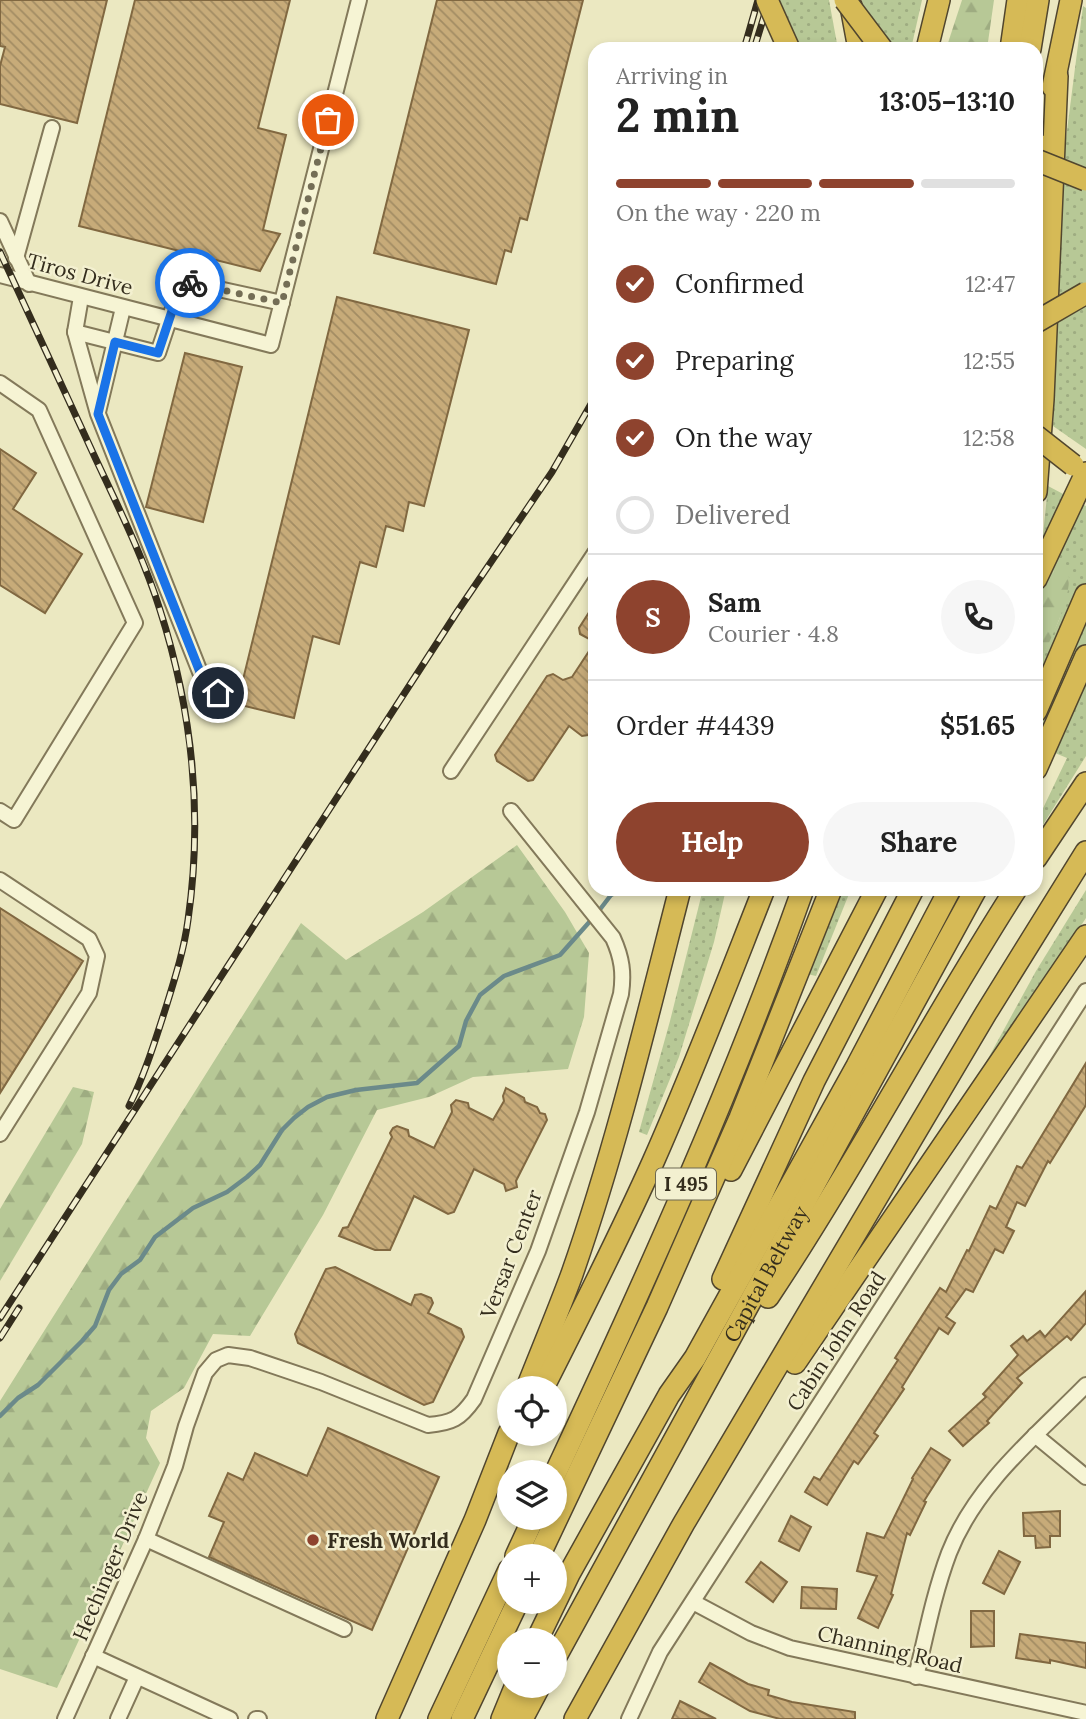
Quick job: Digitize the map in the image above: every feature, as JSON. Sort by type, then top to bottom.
[{"type":"highway","points":[[767,0],[786,42]]},
{"type":"highway","points":[[848,0],[857,42]]},
{"type":"highway","points":[[848,0],[877,42]]},
{"type":"highway","points":[[929,42],[939,0]]},
{"type":"highway","points":[[1012,42],[1018,0]]},
{"type":"highway","points":[[1031,42],[1038,0]]},
{"type":"highway","points":[[1043,135],[1071,0]]},
{"type":"highway","points":[[1043,399],[1057,76]]},
{"type":"highway","points":[[1043,163],[1086,180]]},
{"type":"highway","points":[[1043,318],[1086,293]]},
{"type":"highway","points":[[1043,441],[1082,470],[1043,562]]},
{"type":"highway","points":[[1070,632],[1086,583]]},
{"type":"highway","points":[[1043,695],[1086,595]]},
{"type":"highway","points":[[1043,754],[1086,656]]},
{"type":"highway","points":[[1043,848],[1086,783]]},
{"type":"highway","points":[[575,1719],[684,1524],[986,1013],[1086,852]]},
{"type":"highway","points":[[532,1376],[592,1212],[678,896]]},
{"type":"highway","points":[[549,1376],[598,1281],[652,1163],[761,896]]},
{"type":"highway","name":"I 495","points":[[562,1460],[698,1158],[757,1013],[800,896]]},
{"type":"highway","points":[[545,1544],[657,1307],[740,1118],[828,896]]},
{"type":"highway","points":[[818,1006],[861,896]]},
{"type":"highway","points":[[657,1307],[818,1006],[873,896]]},
{"type":"highway","points":[[543,1628],[569,1574],[669,1395],[814,1081],[909,896]]},
{"type":"highway","points":[[669,1395],[695,1359],[857,1066],[946,896]]},
{"type":"highway","name":"Capital Beltway","points":[[567,1636],[972,896]]},
{"type":"highway","points":[[689,1416],[816,1225],[1012,896]]},
{"type":"highway","points":[[684,1524],[1086,936]]},
{"type":"highway","points":[[387,1719],[475,1520],[504,1446]]},
{"type":"highway","points":[[475,1520],[513,1446]]},
{"type":"highway","points":[[439,1719],[497,1596]]},
{"type":"highway","points":[[461,1719],[512,1614]]},
{"type":"highway","points":[[502,1719],[511,1698]]},
{"type":"highway","points":[[522,1719],[533,1698]]},
{"type":"street","points":[[75,332],[158,353],[182,281],[282,303],[359,0]]},
{"type":"street","points":[[16,258],[52,128]]},
{"type":"street","points":[[0,221],[29,284]]},
{"type":"street","name":"Tiros Drive","points":[[0,275],[271,345],[282,303]]},
{"type":"street","points":[[82,297],[75,332],[98,414],[200,672],[218,693]]},
{"type":"street","points":[[98,414],[123,308]]},
{"type":"street","points":[[0,383],[39,410],[135,623],[13,820],[0,811]]},
{"type":"street","points":[[451,771],[588,564]]},
{"type":"street","name":"Versar Center","points":[[186,1426],[205,1373],[216,1360],[228,1355],[250,1358],[321,1382],[428,1425],[444,1423],[462,1416],[474,1399],[538,1251],[587,1112],[623,975],[620,954],[613,938],[511,811]]},
{"type":"street","points":[[0,880],[89,939],[97,956],[89,993],[0,1134]]},
{"type":"street","name":"Cabin John Road","points":[[629,1719],[660,1653],[1086,991]]},
{"type":"street","points":[[916,1677],[937,1590],[950,1551],[963,1524],[1001,1471],[1086,1385]]},
{"type":"street","name":"Hechinger Drive","points":[[65,1719],[145,1539],[175,1466],[186,1426]]},
{"type":"street","points":[[1035,1435],[1086,1477]]},
{"type":"street","points":[[145,1539],[344,1629]]},
{"type":"street","name":"Channing Road","points":[[693,1602],[751,1633],[790,1647],[1086,1713]]},
{"type":"street","points":[[93,1657],[230,1719]]},
{"type":"street","points":[[118,1719],[137,1677]]},
{"type":"green space","points":[[779,0],[829,0],[837,42],[795,42]]},
{"type":"green space","points":[[862,0],[922,0],[913,42],[868,42]]},
{"type":"green space","points":[[962,0],[994,0],[988,42],[948,42]]},
{"type":"green space","points":[[1083,6],[1086,8],[1086,449],[1053,426],[1065,146]]},
{"type":"green space","points":[[1048,486],[1086,506],[1086,756],[1043,825],[1043,808],[1067,758],[1043,748],[1043,654],[1059,620],[1069,581],[1054,571],[1043,604],[1043,535]]},
{"type":"green space","points":[[1058,567],[1067,568],[1068,590],[1043,655],[1043,598],[1051,576]]},
{"type":"green space","points":[[517,845],[565,912],[589,953],[584,1017],[568,1069],[473,1077],[429,1097],[377,1110],[323,1215],[250,1336],[213,1334],[184,1388],[151,1411],[146,1438],[160,1463],[57,1688],[0,1669],[0,1401],[301,923],[346,960],[423,912]]},
{"type":"green space","points":[[1086,890],[1086,918],[988,1065],[985,1064],[1036,971]]},
{"type":"green space","points":[[701,896],[724,896],[714,942],[679,1057],[647,1135],[639,1132]]},
{"type":"green space","points":[[835,896],[848,896],[816,976],[807,974]]},
{"type":"green space","points":[[73,1087],[94,1092],[82,1144],[0,1281],[0,1209]]},
{"type":"building","points":[[0,0],[107,0],[77,123],[0,104],[0,66],[5,47],[0,46]]},
{"type":"building","points":[[135,0],[290,0],[258,128],[286,135],[263,230],[280,234],[260,271],[79,226]]},
{"type":"building","points":[[437,0],[583,0],[527,220],[520,218],[511,252],[505,250],[496,284],[374,253]]},
{"type":"building","points":[[337,297],[469,330],[424,506],[409,502],[403,531],[386,526],[376,567],[360,562],[339,644],[313,636],[294,718],[237,704]]},
{"type":"building","points":[[185,353],[242,367],[203,522],[146,507]]},
{"type":"building","points":[[0,449],[36,473],[13,509],[82,554],[45,613],[0,585]]},
{"type":"building","points":[[588,614],[588,638],[580,634],[579,628]]},
{"type":"building","points":[[588,653],[588,735],[582,736],[569,726],[533,780],[528,781],[497,761],[495,755],[547,676],[553,674],[563,680],[572,677]]},
{"type":"building","points":[[0,908],[83,961],[0,1093]]},
{"type":"building","points":[[1086,1063],[1086,1105],[1050,1163],[1048,1161],[1025,1206],[1017,1202],[1006,1227],[1014,1231],[1003,1253],[995,1249],[973,1292],[966,1289],[946,1317],[955,1323],[948,1334],[939,1328],[902,1387],[904,1389],[874,1433],[878,1436],[858,1464],[854,1461],[827,1505],[805,1492],[814,1477],[820,1480],[898,1360],[895,1358],[940,1288],[946,1292],[990,1206],[996,1209],[1017,1166],[1022,1168]]},
{"type":"building","points":[[506,1088],[537,1107],[547,1120],[516,1181],[517,1187],[506,1191],[504,1184],[474,1169],[454,1212],[448,1214],[414,1196],[390,1250],[375,1250],[339,1236],[343,1228],[348,1227],[392,1137],[390,1133],[393,1128],[397,1126],[408,1130],[409,1136],[434,1148],[452,1112],[451,1105],[456,1100],[468,1103],[469,1108],[493,1120],[504,1101]]},
{"type":"building","points":[[335,1267],[411,1305],[415,1295],[431,1298],[433,1303],[428,1313],[461,1329],[464,1337],[433,1402],[424,1405],[298,1343],[295,1334],[326,1269]]},
{"type":"building","points":[[1086,1291],[1086,1323],[1071,1340],[1067,1336],[1017,1378],[1022,1383],[987,1421],[989,1423],[963,1446],[949,1431],[986,1397],[983,1394],[1018,1355],[1011,1346],[1023,1336],[1027,1341],[1040,1331],[1045,1337]]},
{"type":"building","name":"Fresh World","points":[[328,1428],[439,1477],[372,1630],[209,1557],[224,1522],[209,1516],[228,1473],[243,1480],[255,1453],[307,1476]]},
{"type":"building","points":[[931,1448],[950,1460],[924,1501],[926,1502],[910,1535],[907,1533],[891,1594],[893,1595],[878,1628],[858,1618],[877,1576],[857,1571],[867,1533],[884,1538],[912,1478]]},
{"type":"building","points":[[1060,1511],[1060,1536],[1050,1536],[1050,1547],[1036,1548],[1035,1536],[1024,1536],[1023,1513]]},
{"type":"building","points":[[791,1516],[811,1527],[799,1551],[779,1541]]},
{"type":"building","points":[[999,1551],[1020,1562],[1004,1594],[983,1583]]},
{"type":"building","points":[[761,1562],[787,1582],[773,1602],[746,1582]]},
{"type":"building","points":[[802,1587],[837,1589],[836,1609],[801,1608]]},
{"type":"building","points":[[971,1611],[994,1611],[994,1646],[971,1647]]},
{"type":"building","points":[[1020,1634],[1086,1643],[1086,1668],[1050,1660],[1050,1663],[1016,1658]]},
{"type":"building","points":[[710,1663],[748,1684],[769,1690],[768,1695],[792,1702],[855,1712],[855,1719],[780,1719],[750,1711],[699,1682]]},
{"type":"building","points":[[680,1701],[716,1719],[672,1719]]},
{"type":"waterway","points":[[598,912],[610,896]]},
{"type":"waterway","points":[[0,1416],[18,1398],[38,1385],[95,1326],[109,1290],[121,1274],[140,1260],[155,1237],[193,1208],[227,1192],[247,1177],[260,1165],[282,1130],[294,1118],[327,1097],[356,1090],[417,1083],[459,1046],[466,1021],[480,995],[504,976],[560,955],[592,919]]},
{"type":"railway","points":[[746,42],[758,0]]},
{"type":"railway","points":[[756,42],[769,0]]},
{"type":"railway","points":[[0,252],[145,567],[171,648],[187,725],[194,803],[188,920],[182,953],[166,1007],[145,1070],[129,1106]]},
{"type":"railway","points":[[0,1318],[457,612],[552,472],[588,409]]},
{"type":"railway","points":[[0,1338],[19,1308]]},
{"type":"way so far","points":[[190,283],[282,303],[328,120]]},
{"type":"place","name":"Fresh World","points":[[313,1540]]},
{"type":"route","points":[[190,283],[182,281],[158,353],[115,342],[98,414],[200,672],[218,693]]}]
